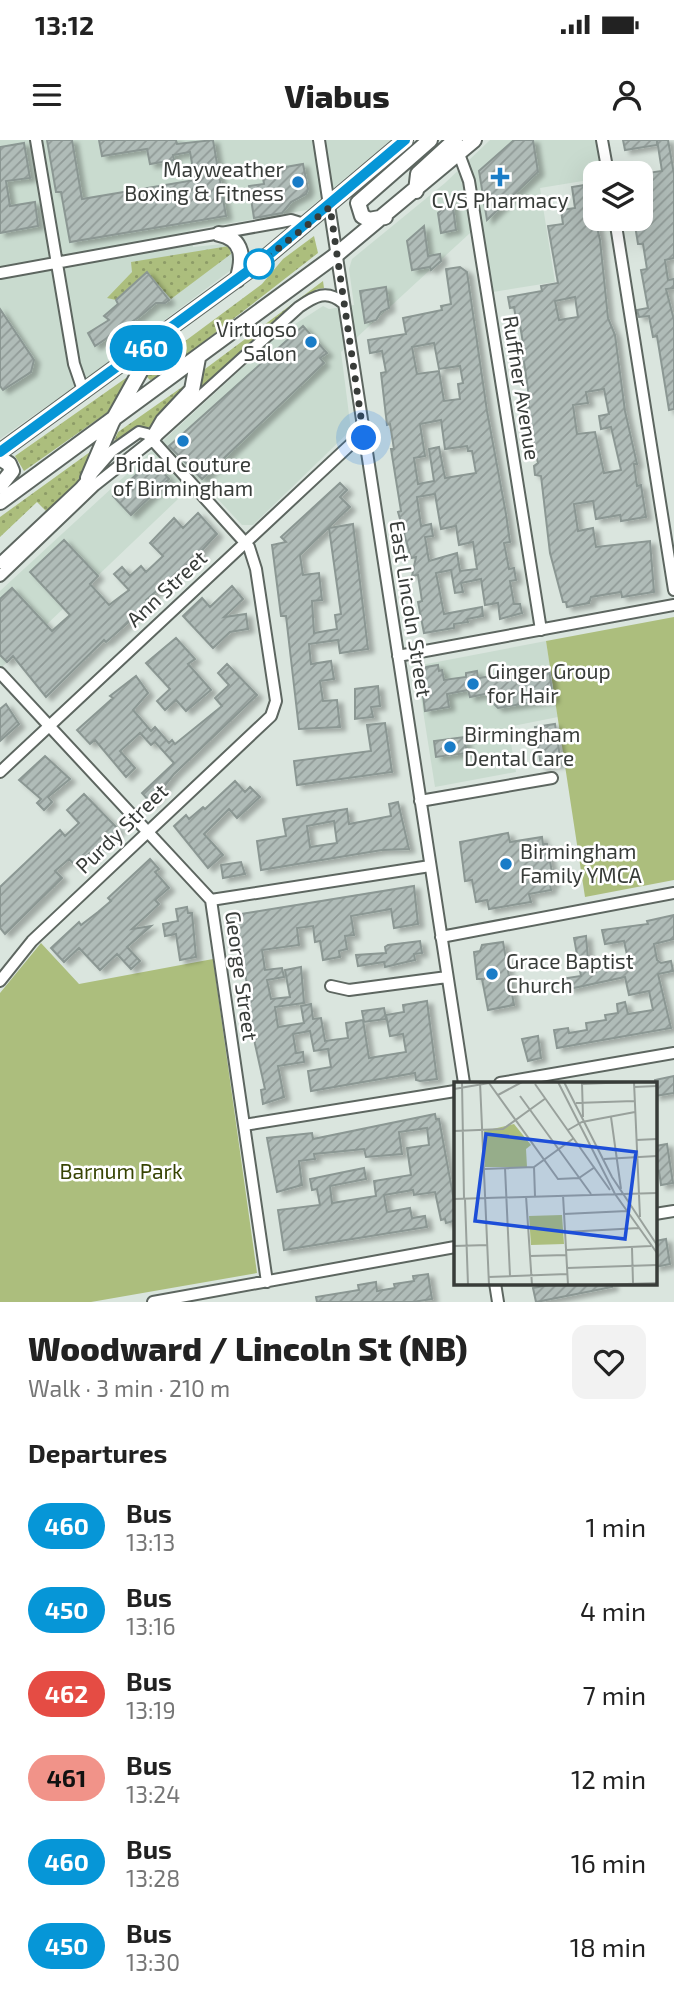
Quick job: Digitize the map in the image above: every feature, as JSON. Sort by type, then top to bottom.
[{"type":"main road","points":[[0,452],[237,280],[330,207],[405,140]]},
{"type":"main road","points":[[386,217],[369,220],[362,216],[358,203],[430,140]]},
{"type":"main road","points":[[0,502],[337,255],[416,191],[418,174],[457,147],[474,140]]},
{"type":"main road","points":[[219,234],[228,236],[239,246],[242,258],[237,280]]},
{"type":"main road","points":[[88,478],[112,422],[158,339]]},
{"type":"main road","points":[[152,440],[163,421],[192,390],[198,358]]},
{"type":"main road","points":[[0,458],[9,464],[12,471],[0,486]]},
{"type":"street","points":[[36,140],[74,364],[84,393]]},
{"type":"street","name":"East Lincoln Street","points":[[319,140],[464,1082]]},
{"type":"street","points":[[602,140],[606,161]]},
{"type":"street","name":"Ruffner Avenue","points":[[457,147],[468,181],[541,630]]},
{"type":"street","points":[[0,273],[291,220],[307,225]]},
{"type":"street","points":[[617,231],[674,590]]},
{"type":"street","points":[[0,576],[95,485],[152,440],[299,307],[322,294],[334,295],[343,303]]},
{"type":"street","points":[[0,563],[128,438],[139,432],[152,440],[245,543]]},
{"type":"street","name":"Ann Street","points":[[0,772],[351,444],[364,438]]},
{"type":"street","name":"Purdy Street","points":[[0,981],[32,941],[275,709],[256,569],[245,543]]},
{"type":"street","points":[[398,656],[674,605]]},
{"type":"street","name":"George Street","points":[[0,674],[211,900],[267,1282]]},
{"type":"street","points":[[420,802],[552,778]]},
{"type":"street","points":[[211,900],[430,866]]},
{"type":"street","points":[[441,937],[674,893]]},
{"type":"street","points":[[331,986],[349,990],[447,977]]},
{"type":"street","points":[[506,1082],[674,1053]]},
{"type":"street","points":[[244,1125],[454,1091]]},
{"type":"street","points":[[656,1214],[674,1211]]},
{"type":"street","points":[[153,1302],[454,1247]]},
{"type":"street","points":[[495,1284],[498,1302]]},
{"type":"shaded area","points":[[0,140],[391,140],[307,210],[190,230],[193,247],[232,243],[235,267],[101,368],[0,439]]},
{"type":"shaded area","points":[[490,140],[596,140],[599,161],[583,161],[583,181],[540,188],[555,282],[493,292],[482,222],[341,352],[351,430],[253,525],[242,525],[199,479],[0,669],[0,591],[278,335],[323,306],[329,309],[354,305],[349,269],[352,259],[445,183]]},
{"type":"shaded area","points":[[546,641],[558,717],[508,727],[516,772],[435,787],[416,666]]},
{"type":"green space","points":[[314,236],[318,253],[157,378],[150,380],[147,377],[147,372],[161,359],[262,284],[283,259]]},
{"type":"green space","points":[[229,246],[231,254],[171,299],[147,272],[116,300],[107,298],[132,272],[131,262]]},
{"type":"green space","points":[[323,281],[324,288],[317,289],[283,314],[198,390],[201,372]]},
{"type":"green space","points":[[126,378],[129,379],[115,407],[24,471],[15,456]]},
{"type":"green space","points":[[185,385],[185,391],[151,427],[137,427],[114,441],[118,432]]},
{"type":"green space","points":[[93,452],[76,484],[47,512],[37,502],[0,537],[0,517]]},
{"type":"green space","points":[[674,617],[674,880],[585,897],[546,641]]},
{"type":"green space","name":"Barnum Park","points":[[41,943],[79,984],[213,959],[257,1273],[91,1302],[0,1302],[0,993]]},
{"type":"building","points":[[47,140],[72,140],[82,199],[195,180],[190,152],[173,155],[174,160],[150,164],[147,149],[102,156],[99,140],[176,140],[177,144],[213,140],[226,216],[70,242],[61,192],[56,192]]},
{"type":"building","name":"CVS Pharmacy","points":[[514,140],[533,140],[538,172],[487,220],[479,171]]},
{"type":"building","points":[[623,140],[657,140],[657,145],[625,150]]},
{"type":"building","points":[[657,140],[668,140],[674,174],[674,258],[665,260],[668,280],[674,279],[674,288],[666,289],[674,320],[674,409],[669,410],[657,336],[653,337],[649,316],[639,317],[637,310],[648,308],[641,270],[647,269],[643,244],[638,244],[636,231],[653,231],[653,172],[662,171]]},
{"type":"building","points":[[24,143],[30,178],[6,181],[10,206],[35,202],[38,226],[0,233],[0,147]]},
{"type":"building","points":[[303,164],[308,189],[306,194],[291,202],[282,213],[254,218],[249,186],[264,184],[262,171]]},
{"type":"building","points":[[583,185],[583,231],[598,231],[600,240],[608,318],[615,335],[625,411],[637,464],[634,464],[637,486],[641,485],[646,517],[621,521],[620,515],[596,519],[593,501],[574,504],[578,531],[593,528],[596,547],[650,541],[654,592],[622,597],[621,592],[591,597],[589,603],[567,607],[566,602],[563,602],[550,553],[541,476],[535,475],[534,466],[538,463],[526,407],[529,407],[524,362],[518,363],[516,350],[524,349],[520,325],[517,325],[514,307],[510,308],[508,297],[542,291],[541,286],[558,283],[548,226],[563,224],[561,210],[575,208],[572,187]],"holes":[[[575,297],[578,317],[559,320],[555,301]],[[604,389],[609,414],[599,416],[601,429],[611,427],[621,470],[604,473],[595,432],[577,434],[573,405],[588,403],[586,392]]]},
{"type":"building","points":[[452,200],[456,230],[441,233],[438,213]]},
{"type":"building","points":[[424,226],[428,256],[440,254],[441,261],[431,270],[430,267],[412,270],[407,241]]},
{"type":"building","points":[[460,267],[467,272],[487,411],[510,542],[504,543],[509,569],[514,568],[516,580],[510,581],[514,604],[520,604],[522,613],[500,619],[498,603],[485,605],[481,579],[461,583],[463,592],[455,593],[451,570],[436,573],[444,614],[482,607],[483,616],[454,624],[454,628],[424,633],[418,602],[422,601],[418,575],[412,576],[416,557],[411,558],[398,512],[401,511],[391,449],[394,449],[390,424],[387,425],[381,373],[386,372],[382,351],[370,353],[368,340],[406,334],[403,318],[442,310],[441,306],[451,304],[446,269]],"holes":[[[434,343],[439,369],[460,366],[463,383],[458,384],[460,399],[444,401],[439,371],[417,374],[412,347]],[[441,420],[445,449],[467,446],[468,451],[472,451],[476,473],[445,478],[439,447],[429,449],[434,481],[418,484],[414,458],[425,456],[420,424]],[[435,494],[441,529],[456,526],[459,545],[473,542],[477,569],[460,571],[457,553],[429,561],[425,537],[433,536],[431,524],[421,526],[417,497]]]},
{"type":"building","points":[[147,272],[169,300],[156,303],[95,346],[88,333],[109,320],[104,316],[118,304],[116,300]]},
{"type":"building","points":[[386,287],[389,308],[381,312],[376,320],[365,323],[360,291]]},
{"type":"building","points":[[0,309],[34,360],[31,372],[3,390],[0,386]]},
{"type":"building","points":[[303,326],[327,353],[320,358],[324,363],[202,479],[169,446]]},
{"type":"building","points":[[152,460],[169,479],[131,515],[113,496]]},
{"type":"building","points":[[340,483],[347,490],[340,497],[350,507],[300,555],[303,575],[319,573],[322,600],[312,601],[314,633],[337,629],[335,615],[341,614],[329,528],[353,524],[368,649],[340,653],[338,640],[309,644],[311,664],[331,661],[334,679],[320,681],[323,701],[337,700],[340,727],[299,729],[286,616],[281,616],[272,545],[286,542],[281,537]]},
{"type":"building","points":[[198,513],[217,534],[192,561],[146,600],[149,604],[106,642],[104,640],[46,697],[13,656],[7,662],[0,655],[0,599],[12,588],[52,631],[70,615],[30,572],[64,540],[98,576],[90,584],[109,605],[129,590],[114,574],[122,567],[130,576],[141,566],[146,572],[163,556],[150,543],[174,518],[183,528]]},
{"type":"building","points":[[232,586],[243,599],[224,617],[246,614],[248,629],[230,632],[213,648],[183,616],[202,598],[210,607]]},
{"type":"building","points":[[176,638],[195,659],[188,664],[211,690],[186,711],[176,700],[165,710],[157,701],[170,689],[146,663]]},
{"type":"building","points":[[227,664],[257,695],[174,774],[151,803],[142,793],[174,763],[155,742],[151,745],[140,733],[120,751],[135,768],[126,777],[95,740],[90,744],[77,730],[113,698],[110,696],[136,676],[148,693],[133,710],[151,731],[155,727],[169,743],[172,740],[175,744],[222,706],[215,698],[229,685],[218,673]]},
{"type":"building","points":[[438,665],[444,680],[466,677],[466,673],[477,671],[478,678],[549,668],[553,699],[498,708],[491,701],[490,693],[470,697],[468,690],[447,694],[449,707],[425,711],[420,672],[426,667]]},
{"type":"building","points":[[378,686],[380,706],[371,707],[373,717],[355,719],[355,689]]},
{"type":"building","points":[[6,704],[19,724],[0,741],[0,709]]},
{"type":"building","points":[[385,723],[392,772],[297,785],[294,761],[371,751],[367,725]]},
{"type":"building","points":[[555,724],[561,763],[541,766],[535,727]]},
{"type":"building","name":"Birmingham Dental Care","points":[[464,737],[467,753],[436,757],[434,741]]},
{"type":"building","points":[[45,756],[70,779],[48,797],[52,802],[44,810],[37,803],[41,799],[19,780]]},
{"type":"building","points":[[235,781],[245,792],[250,787],[260,797],[237,818],[229,809],[204,834],[223,855],[208,868],[174,826],[186,815],[189,819],[203,807],[205,809]]},
{"type":"building","points":[[84,794],[119,830],[75,865],[69,859],[55,871],[62,878],[5,934],[0,928],[0,887],[60,830],[65,836],[79,823],[67,810]]},
{"type":"building","points":[[398,802],[409,849],[382,850],[261,870],[257,841],[286,836],[283,819],[347,809],[349,824],[391,816],[389,804]],"holes":[[[334,821],[337,843],[310,847],[307,826]]]},
{"type":"building","name":"Birmingham Family YMCA","points":[[508,833],[510,842],[542,837],[543,844],[547,844],[554,884],[550,884],[551,890],[529,894],[531,902],[489,909],[487,900],[476,902],[472,880],[465,881],[460,842]]},
{"type":"building","points":[[150,859],[159,869],[155,872],[169,888],[155,900],[159,904],[132,929],[151,926],[127,947],[140,961],[131,969],[117,954],[100,970],[79,948],[64,962],[51,948],[79,922],[81,925],[111,901],[108,898]]},
{"type":"building","points":[[241,862],[245,874],[223,878],[221,865]]},
{"type":"building","points":[[414,886],[418,924],[394,928],[391,909],[351,916],[354,935],[345,936],[347,949],[339,951],[340,957],[323,960],[320,941],[315,942],[313,926],[297,928],[299,945],[262,950],[265,970],[282,968],[284,977],[267,980],[271,999],[290,997],[285,970],[301,967],[304,1003],[275,1007],[278,1027],[304,1023],[301,1006],[311,1004],[313,1019],[321,1018],[325,1041],[348,1038],[346,1023],[363,1020],[369,1058],[406,1052],[403,1034],[390,1036],[386,1015],[404,1012],[403,1005],[427,1001],[437,1079],[416,1080],[415,1073],[311,1091],[308,1071],[331,1067],[328,1049],[314,1051],[310,1031],[293,1034],[296,1053],[303,1052],[304,1062],[278,1066],[284,1097],[263,1104],[261,1090],[265,1089],[255,1044],[245,971],[236,933],[231,934],[228,916]]},
{"type":"building","points":[[187,907],[188,913],[192,913],[196,957],[180,960],[176,934],[165,936],[163,924],[178,921],[176,909]]},
{"type":"building","points":[[674,915],[674,939],[654,944],[657,960],[661,963],[671,961],[673,971],[658,974],[671,1028],[557,1048],[554,1030],[568,1028],[569,1033],[587,1030],[586,1023],[606,1020],[605,1015],[618,1013],[617,1004],[625,1002],[628,1014],[653,1010],[649,991],[629,995],[625,977],[569,989],[567,978],[581,976],[574,938],[586,936],[589,971],[629,964],[624,941],[605,944],[602,930],[648,924],[647,921]]},
{"type":"building","points":[[420,941],[422,953],[414,954],[415,960],[385,967],[384,962],[358,966],[356,955],[386,953],[385,947],[388,945]]},
{"type":"building","name":"Grace Baptist Church","points":[[503,942],[514,1005],[488,1010],[482,979],[477,979],[474,952],[480,951],[482,945]]},
{"type":"building","points":[[384,1008],[386,1019],[364,1022],[362,1011]]},
{"type":"building","points":[[538,1036],[541,1058],[528,1061],[522,1039]]},
{"type":"building","points":[[674,1076],[674,1093],[656,1096],[655,1080]]},
{"type":"building","points":[[435,1114],[436,1119],[439,1119],[454,1201],[454,1221],[446,1223],[445,1219],[441,1220],[435,1192],[414,1195],[413,1190],[384,1195],[387,1212],[410,1208],[412,1218],[425,1216],[427,1227],[284,1250],[278,1210],[320,1205],[317,1189],[312,1190],[310,1179],[364,1168],[366,1179],[330,1186],[332,1203],[376,1196],[374,1181],[411,1175],[407,1148],[429,1145],[427,1128],[399,1132],[402,1154],[366,1157],[364,1149],[314,1154],[315,1159],[299,1161],[302,1185],[277,1192],[267,1138],[312,1133],[313,1139]]},
{"type":"building","points":[[667,1144],[673,1183],[661,1185],[659,1171],[656,1172],[656,1146]]},
{"type":"building","points":[[666,1239],[670,1264],[656,1267],[656,1241]]},
{"type":"building","points":[[428,1274],[432,1299],[413,1302],[317,1302],[316,1297],[359,1290],[358,1285],[376,1282],[377,1291],[395,1288],[394,1284],[414,1281],[413,1276]]},
{"type":"building","points":[[554,1284],[612,1284],[612,1287],[536,1302],[533,1288]]},
{"type":"bus line","name":"460","points":[[0,452],[214,298],[326,209],[405,140]]},
{"type":"place","name":"CVS Pharmacy","points":[[500,177]]},
{"type":"place","name":"Mayweather Boxing & Fitness","points":[[298,182]]},
{"type":"place","name":"Virtuoso Salon","points":[[311,342]]},
{"type":"place","name":"Bridal Couture of Birmingham","points":[[183,441]]},
{"type":"place","name":"Ginger Group for Hair","points":[[473,684]]},
{"type":"place","name":"Birmingham Dental Care","points":[[450,747]]},
{"type":"place","name":"Birmingham Family YMCA","points":[[506,864]]},
{"type":"place","name":"Grace Baptist Church","points":[[492,974]]},
{"type":"route","points":[[259,264],[330,207],[364,438]]}]
